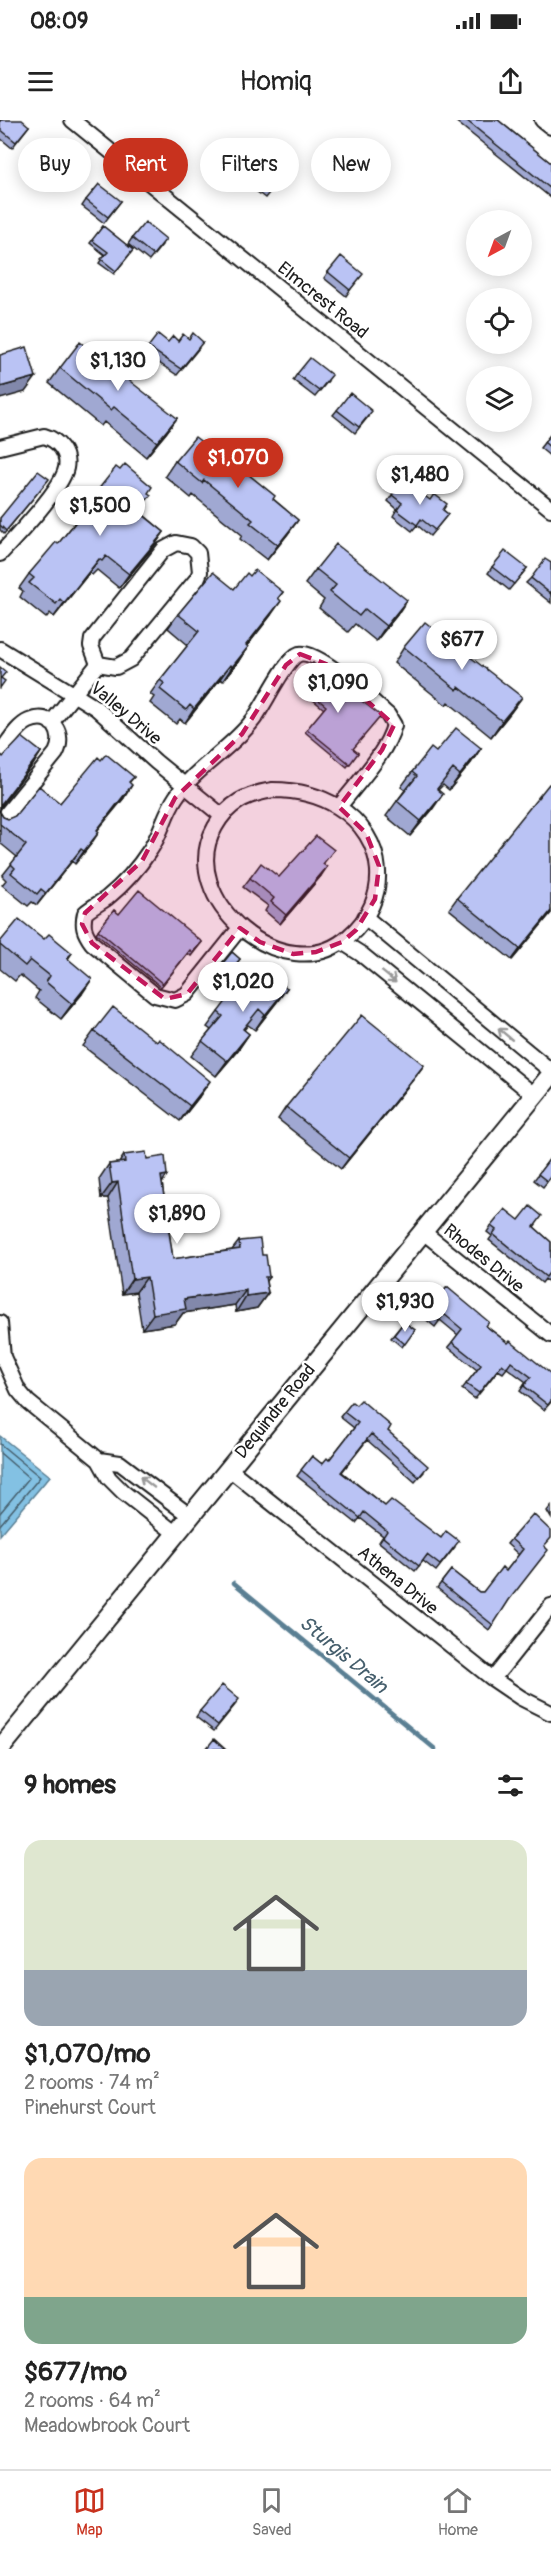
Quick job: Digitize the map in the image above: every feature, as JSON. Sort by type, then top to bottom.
[{"type":"main road","name":"Dequindre Road","points":[[0,1749],[551,1073]]},
{"type":"street","name":"Elmcrest Road","points":[[72,120],[551,509]]},
{"type":"street","points":[[542,120],[551,127]]},
{"type":"street","points":[[0,447],[44,436],[51,438],[62,448],[67,466],[55,488],[0,554]]},
{"type":"street","points":[[176,543],[191,546],[201,562],[197,579],[130,660],[116,668],[98,664],[91,646],[92,639],[163,550],[176,543]]},
{"type":"street","name":"Valley Drive","points":[[0,649],[27,668],[75,693],[116,724],[185,787],[221,815]]},
{"type":"street","points":[[240,928],[187,994],[175,1000],[156,995],[92,943],[82,924],[85,913],[107,898],[142,861],[158,838],[175,798],[229,747],[252,721],[292,659],[300,654],[309,654],[326,664],[376,704],[388,715],[394,725],[391,737],[339,807]]},
{"type":"street","points":[[51,723],[98,664]]},
{"type":"street","points":[[0,753],[20,727],[29,721],[42,718],[51,723],[61,735],[56,753],[0,822]]},
{"type":"street","points":[[273,790],[308,794],[339,807],[355,819],[366,833],[379,866],[375,899],[365,917],[356,930],[342,942],[316,952],[293,954],[260,942],[240,928],[221,906],[208,875],[207,845],[221,815],[246,797],[273,790]]},
{"type":"street","points":[[365,917],[551,1073]]},
{"type":"street","points":[[342,942],[361,954],[534,1095]]},
{"type":"street","name":"Rhodes Drive","points":[[422,1231],[551,1335]]},
{"type":"street","points":[[0,1323],[3,1357],[18,1390],[28,1402],[99,1460],[109,1478],[123,1492],[175,1533]]},
{"type":"street","points":[[99,1460],[120,1463],[190,1516]]},
{"type":"street","name":"Athena Drive","points":[[228,1468],[493,1679],[521,1698],[551,1713]]},
{"type":"street","points":[[493,1679],[551,1606]]},
{"type":"highlighted area","points":[[300,654],[326,664],[394,725],[382,750],[339,807],[366,833],[379,866],[375,899],[356,930],[342,942],[316,952],[293,954],[260,942],[240,928],[187,994],[165,999],[92,943],[82,924],[85,913],[142,861],[175,798],[242,734],[286,665]]},
{"type":"water","points":[[0,1436],[50,1476],[0,1535]]},
{"type":"building","points":[[0,120],[22,120],[29,126],[16,142],[0,129]]},
{"type":"building","points":[[466,120],[498,120],[551,163],[551,189]]},
{"type":"building","points":[[99,184],[103,187],[103,192],[109,192],[121,201],[108,217],[86,200]]},
{"type":"building","points":[[145,222],[166,239],[153,255],[132,238]]},
{"type":"building","points":[[103,226],[133,250],[116,271],[101,259],[108,252],[92,240]]},
{"type":"building","points":[[341,256],[363,274],[350,290],[328,272]]},
{"type":"building","points":[[193,333],[203,342],[181,369],[148,347],[158,334],[168,342],[173,336],[178,341],[183,334],[189,339]]},
{"type":"building","points":[[80,342],[177,418],[157,442],[114,407],[111,410],[60,368]]},
{"type":"building","points":[[27,347],[36,377],[0,387],[0,355]]},
{"type":"building","points":[[310,358],[332,375],[319,391],[297,374]]},
{"type":"building","points":[[350,393],[372,411],[359,427],[337,410]]},
{"type":"building","points":[[551,434],[551,448],[544,442]]},
{"type":"building","points":[[195,437],[219,455],[221,452],[275,496],[273,499],[298,520],[278,545],[250,523],[253,520],[204,480],[202,483],[175,461]]},
{"type":"building","points":[[125,464],[152,487],[148,493],[151,495],[138,511],[164,532],[129,574],[106,556],[102,561],[99,559],[64,603],[60,599],[56,604],[29,583],[34,578],[29,574],[56,542],[58,544],[92,502],[90,500],[116,467],[120,470]]},
{"type":"building","points":[[38,471],[49,479],[6,531],[0,525],[0,518]]},
{"type":"building","points":[[404,480],[430,500],[434,494],[447,504],[443,510],[448,514],[435,530],[421,519],[417,525],[397,510],[402,503],[392,495]]},
{"type":"building","points":[[336,544],[407,600],[386,626],[365,609],[359,616],[330,592],[336,585],[316,569]]},
{"type":"building","points":[[505,551],[527,568],[514,584],[492,567]]},
{"type":"building","points":[[545,559],[551,563],[551,594],[531,578]]},
{"type":"building","points":[[255,570],[283,592],[278,598],[281,601],[246,645],[248,647],[232,667],[230,665],[194,709],[190,705],[186,710],[160,689],[164,683],[160,680],[199,631],[178,614],[213,572],[234,589],[247,573],[250,576]]},
{"type":"building","points":[[425,622],[522,697],[502,721],[459,687],[457,690],[404,647]]},
{"type":"building","points":[[313,663],[381,716],[353,749],[358,753],[350,764],[307,729],[326,706],[297,682]]},
{"type":"building","points":[[0,667],[6,672],[1,678],[5,681],[0,688]]},
{"type":"building","points":[[456,728],[481,748],[460,775],[453,769],[437,789],[443,794],[421,821],[397,801],[417,776],[412,772],[431,748],[436,752]]},
{"type":"building","points":[[22,737],[41,752],[1,804],[0,812],[0,754],[3,757]]},
{"type":"building","points":[[106,754],[134,777],[129,782],[132,785],[97,830],[99,832],[84,851],[81,849],[46,893],[41,889],[37,894],[11,873],[15,868],[11,864],[26,845],[0,824],[0,812],[8,819],[15,816],[39,786],[60,803],[98,757],[101,760]]},
{"type":"building","points":[[549,784],[551,785],[551,911],[520,949],[457,898]]},
{"type":"building","points":[[316,836],[334,850],[323,864],[327,867],[286,915],[271,902],[274,898],[250,878],[261,863],[279,877]]},
{"type":"building","points":[[139,890],[202,942],[193,952],[190,950],[163,984],[98,930],[114,910],[119,914]]},
{"type":"building","points":[[19,919],[44,939],[49,934],[72,953],[67,958],[92,979],[72,1004],[46,982],[50,976],[30,960],[25,966],[0,945]]},
{"type":"building","points":[[232,952],[240,959],[222,981],[214,974]]},
{"type":"building","points":[[262,967],[287,988],[265,1015],[259,1009],[243,1029],[249,1034],[227,1061],[202,1041],[223,1016],[218,1012],[236,988],[241,993]]},
{"type":"building","points":[[113,1007],[157,1042],[159,1039],[210,1081],[190,1106],[94,1031]]},
{"type":"building","points":[[362,1015],[424,1065],[349,1158],[286,1107]]},
{"type":"building","points":[[146,1152],[147,1159],[165,1156],[167,1175],[161,1176],[173,1259],[240,1249],[239,1241],[260,1239],[262,1255],[266,1255],[269,1277],[265,1277],[268,1293],[246,1296],[246,1290],[184,1299],[186,1309],[153,1314],[147,1277],[132,1279],[118,1182],[112,1183],[109,1164],[125,1162],[124,1155]]},
{"type":"building","points":[[551,1157],[551,1176],[547,1181],[538,1174]]},
{"type":"building","points":[[530,1206],[542,1216],[534,1227],[551,1242],[551,1275],[549,1273],[546,1277],[493,1234],[496,1230],[491,1226],[505,1209],[519,1220]]},
{"type":"building","points":[[447,1287],[489,1322],[486,1326],[508,1343],[510,1341],[551,1374],[551,1401],[548,1405],[524,1386],[531,1377],[511,1362],[507,1368],[502,1364],[479,1393],[466,1384],[481,1365],[452,1342],[462,1329],[444,1314],[439,1321],[427,1312]]},
{"type":"building","points":[[404,1322],[415,1330],[405,1344],[394,1335]]},
{"type":"building","points":[[361,1400],[391,1426],[388,1431],[428,1466],[419,1477],[371,1434],[341,1472],[385,1506],[391,1500],[441,1538],[446,1531],[459,1541],[440,1565],[427,1555],[419,1566],[383,1537],[387,1531],[364,1512],[360,1518],[301,1470],[312,1456],[322,1464],[327,1458],[329,1460],[358,1423],[344,1412],[352,1402],[356,1405]]},
{"type":"building","points":[[533,1514],[551,1531],[551,1538],[544,1546],[548,1550],[509,1600],[493,1625],[441,1583],[451,1570],[479,1592],[483,1592],[502,1567],[506,1571],[523,1549],[511,1539]]},
{"type":"building","points":[[222,1685],[239,1699],[218,1725],[200,1711]]},
{"type":"building","points":[[214,1739],[225,1749],[206,1749]]},
{"type":"waterway","name":"Sturgis Drain","points":[[234,1583],[435,1749]]}]
